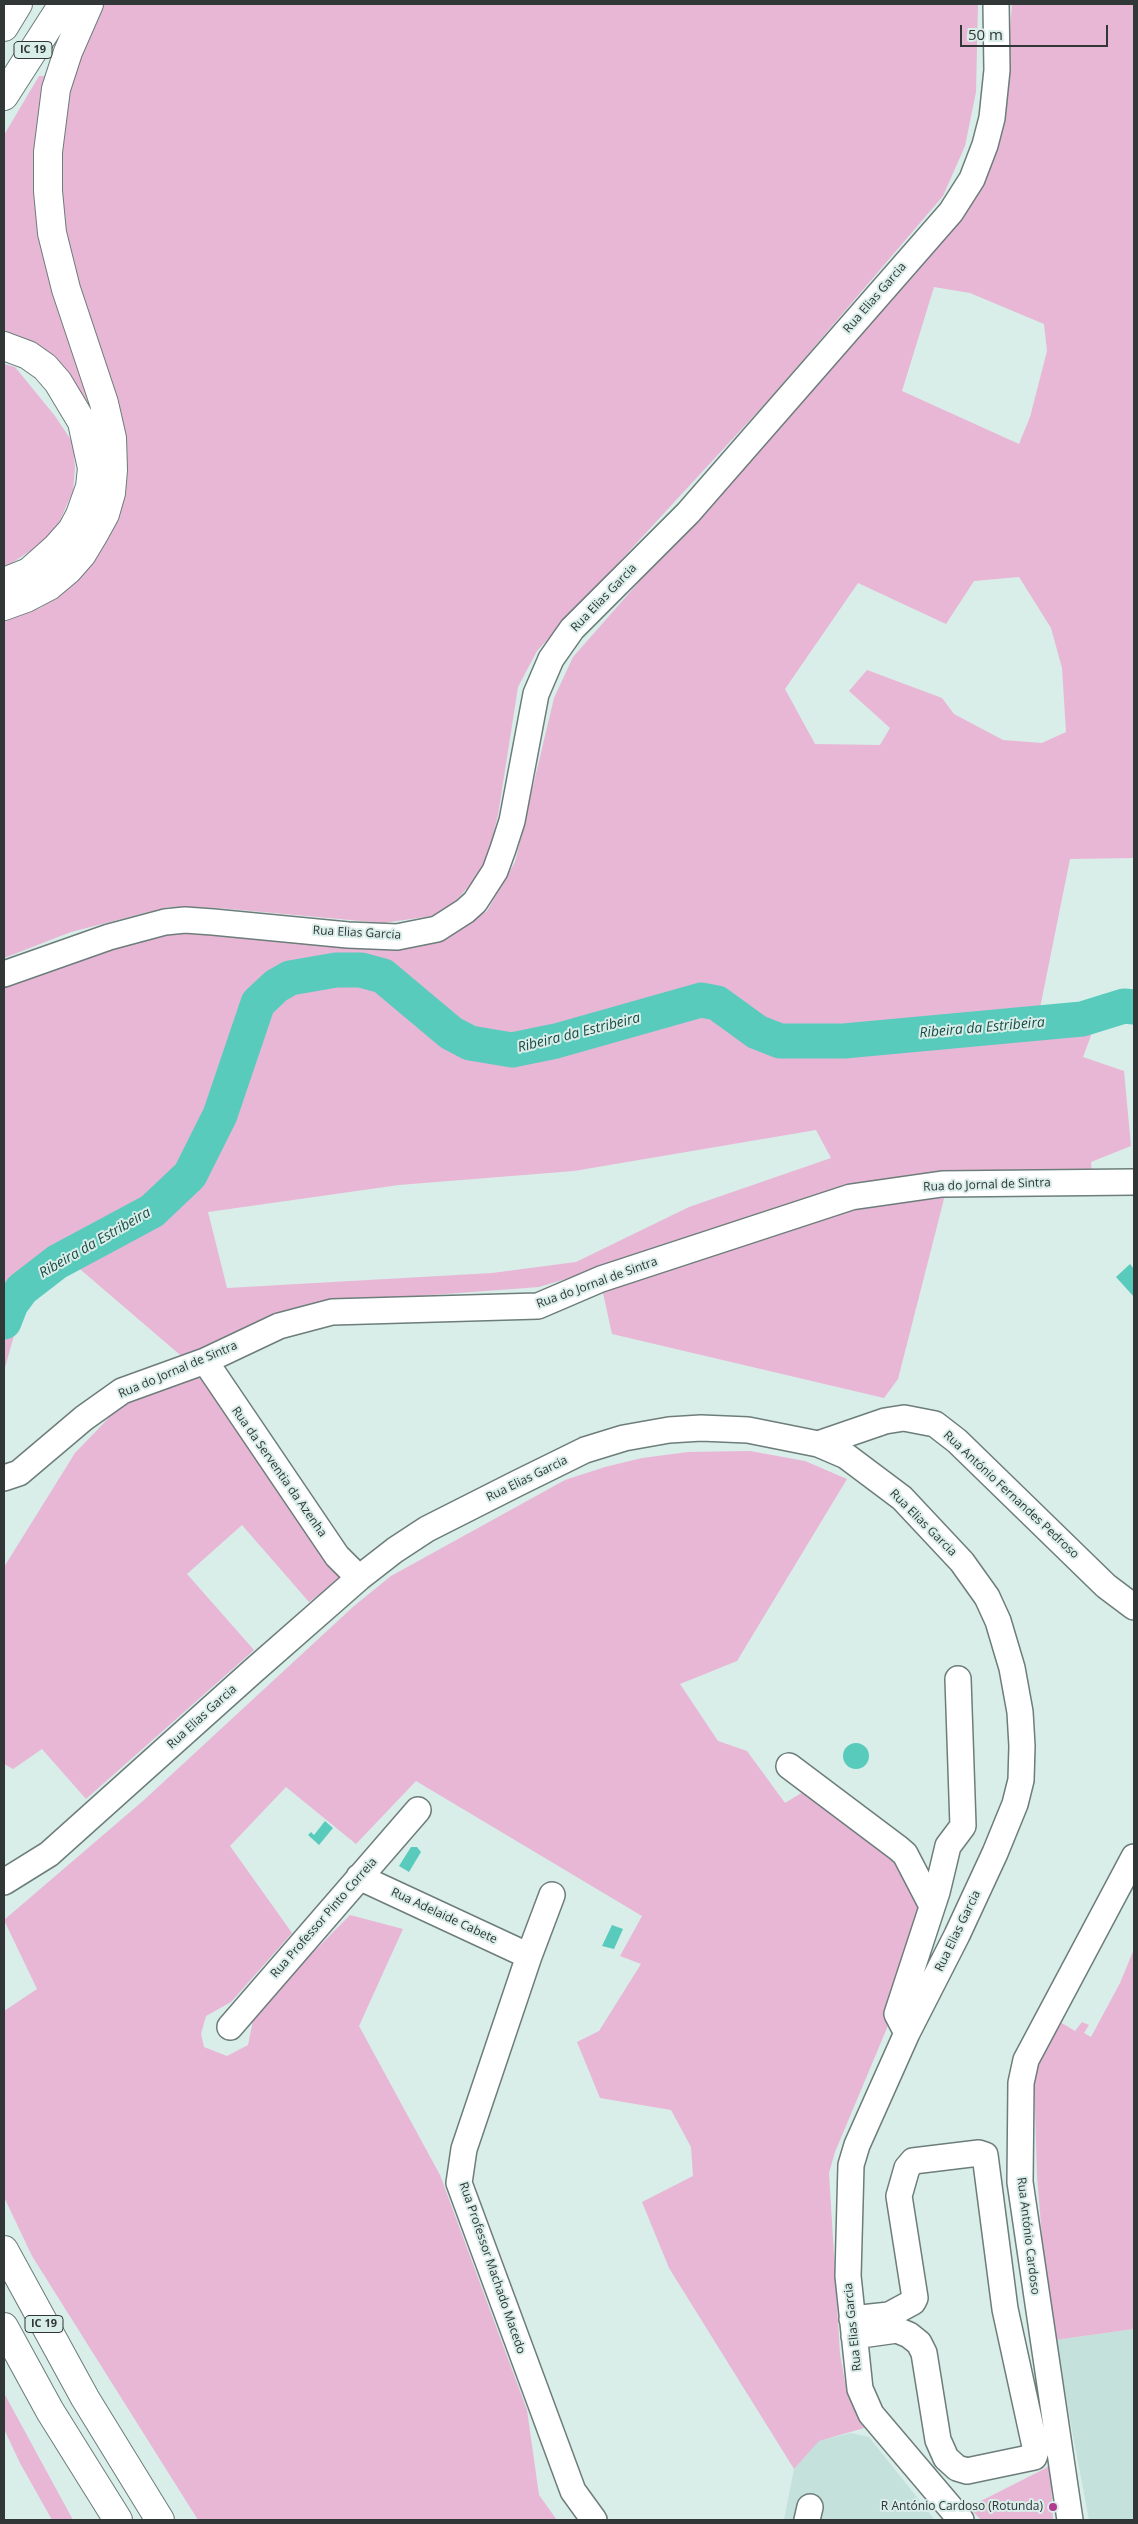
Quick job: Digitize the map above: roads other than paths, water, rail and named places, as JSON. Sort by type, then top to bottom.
[{"type":"highway","name":"IC 19","points":[[4,26],[18,4]]},
{"type":"highway","name":"IC 19","points":[[4,96],[63,4]]},
{"type":"highway","points":[[4,606],[26,598],[49,586],[68,570],[82,554],[105,514],[110,493],[113,470],[112,438],[104,403],[66,289],[52,234],[48,191],[48,144],[56,89],[68,52],[90,4]]},
{"type":"highway","points":[[4,346],[28,355],[45,367],[58,382],[82,422],[92,468],[90,487],[80,515],[72,530],[56,548],[29,572],[4,582]]},
{"type":"highway","name":"IC 19","points":[[4,2250],[85,2398],[160,2520]]},
{"type":"highway","name":"IC 19","points":[[4,2327],[50,2411],[118,2520]]},
{"type":"street","name":"Rua Elias Garcia","points":[[4,974],[109,936],[165,922],[185,920],[348,935],[397,937],[437,929],[465,911],[475,902],[495,871],[512,821],[536,694],[551,659],[572,629],[666,536],[707,491],[951,212],[972,179],[992,118],[997,70],[996,4]]},
{"type":"street","name":"Rua do Jornal de Sintra","points":[[4,1478],[19,1473],[84,1418],[122,1391],[205,1361],[279,1326],[332,1312],[538,1306],[601,1279],[851,1197],[942,1184],[1134,1182]]},
{"type":"street","name":"Rua da Serventia da Azenha","points":[[205,1361],[337,1556],[359,1578]]},
{"type":"street","name":"Rua António Fernandes Pedroso","points":[[818,1444],[885,1421],[904,1418],[935,1424],[957,1441],[1106,1586],[1134,1607]]},
{"type":"street","name":"Rua Elias Garcia","points":[[4,1882],[49,1854],[359,1578],[395,1550],[427,1529],[585,1450],[624,1438],[669,1430],[701,1428],[748,1430],[818,1444],[846,1456],[902,1498],[962,1562],[987,1597],[998,1621],[1012,1668],[1020,1712],[1021,1780],[1015,1804],[995,1853],[957,1935],[907,2033],[857,2145],[851,2165],[848,2276],[860,2389],[871,2414],[961,2520]]},
{"type":"street","points":[[907,2033],[897,2014],[932,1906],[948,1846],[963,1826],[958,1679]]},
{"type":"street","points":[[789,1766],[905,1854],[932,1906]]},
{"type":"street","name":"Rua Professor Pinto Correia","points":[[230,2027],[418,1810]]},
{"type":"street","name":"Rua António Cardoso","points":[[1070,2520],[1020,2182],[1020,2083],[1026,2060],[1134,1857]]},
{"type":"street","name":"Rua Adelaide Cabete","points":[[359,1877],[529,1956]]},
{"type":"street","name":"Rua Professor Machado Macedo","points":[[552,1895],[529,1956],[464,2149],[459,2183],[573,2491],[594,2520]]},
{"type":"street","points":[[985,2154],[988,2158],[1005,2309],[1036,2451],[1034,2457],[1028,2460],[967,2471],[957,2468],[946,2458],[938,2440],[924,2353],[919,2343],[909,2335],[897,2330],[853,2327],[889,2314],[912,2302],[915,2298],[899,2196],[907,2168],[913,2160],[985,2154]]},
{"type":"street","points":[[1005,2309],[1037,2302]]},
{"type":"waterway","name":"Ribeira da Estribeira","points":[[4,1322],[11,1304],[22,1289],[57,1262],[152,1211],[190,1175],[220,1115],[258,1003],[276,986],[290,978],[336,970],[361,970],[383,976],[451,1033],[470,1043],[512,1050],[556,1041],[701,1000],[717,1003],[757,1032],[780,1041],[844,1041],[1082,1019],[1124,1006],[1134,1007]]},
{"type":"place","name":"R António Cardoso (Rotunda)","points":[[1053,2507]]}]
